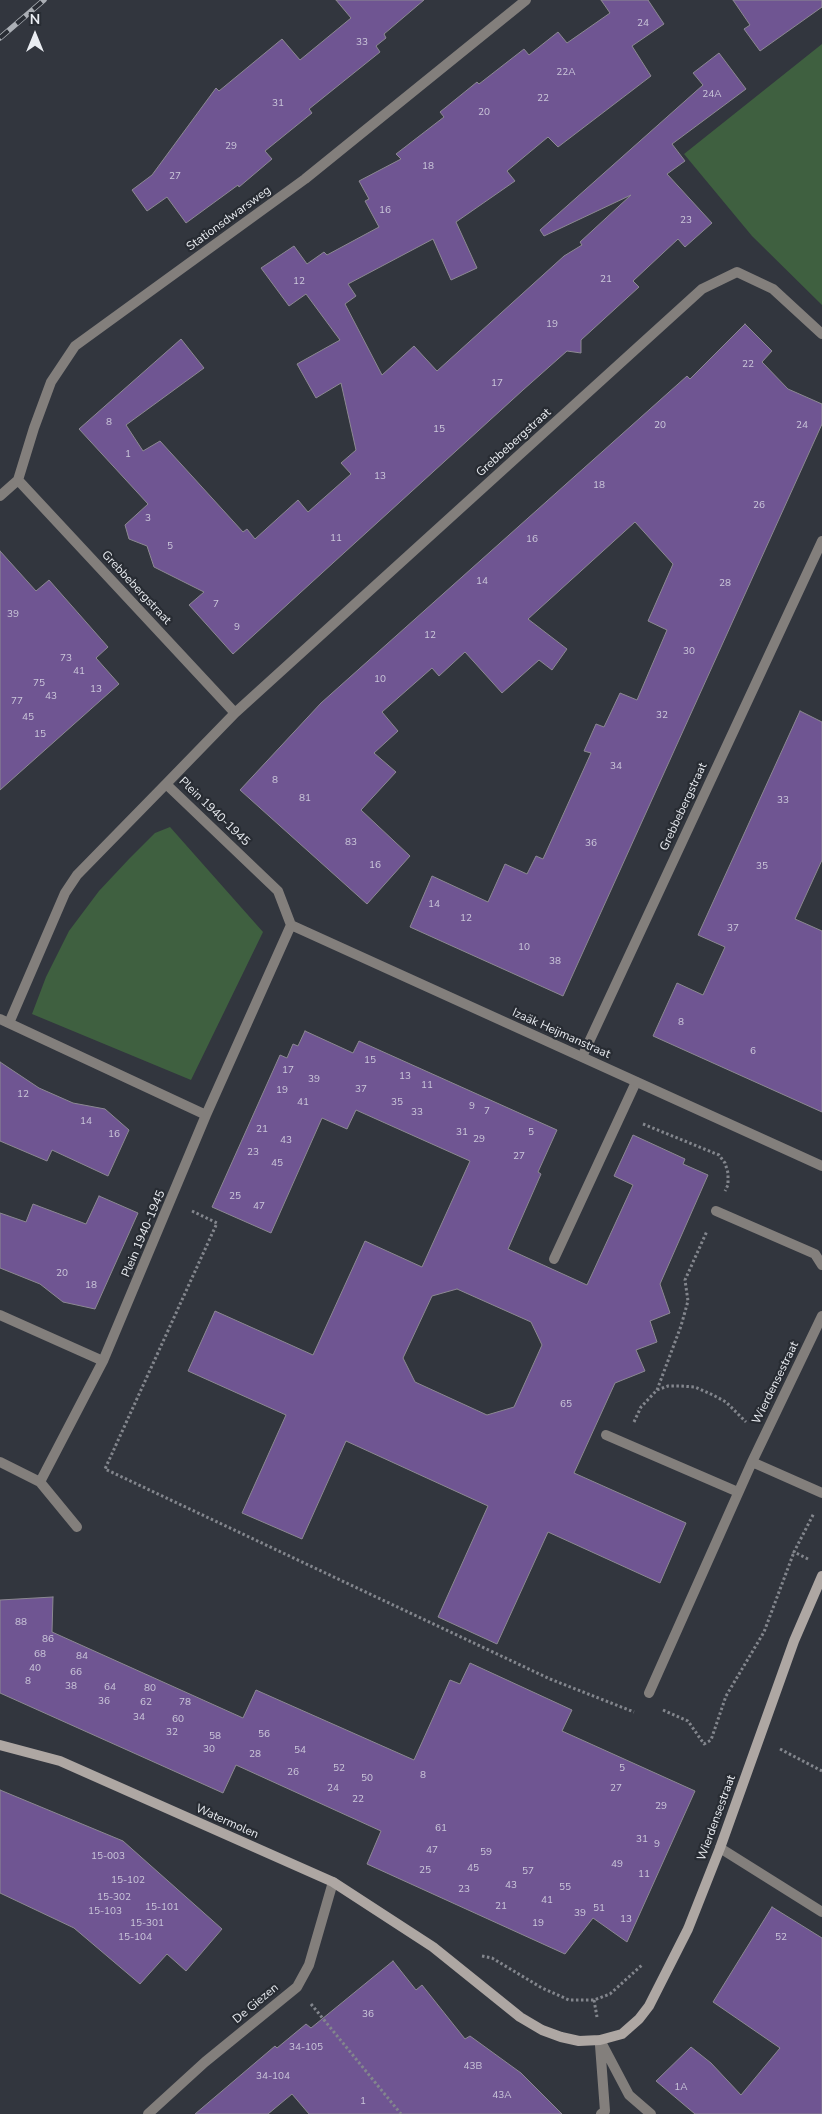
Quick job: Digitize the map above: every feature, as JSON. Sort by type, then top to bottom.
[{"type":"street","name":"Stationsdwarsweg","points":[[18,480],[51,382],[75,346],[305,179],[526,0]]},
{"type":"street","name":"Grebbebergstraat","points":[[166,784],[235,713],[702,289],[738,272],[773,289],[822,334]]},
{"type":"street","points":[[0,496],[18,480]]},
{"type":"street","name":"Grebbebergstraat","points":[[18,480],[235,713]]},
{"type":"street","name":"Grebbebergstraat","points":[[582,1058],[822,541]]},
{"type":"street","name":"Plein 1940-1945","points":[[40,1482],[103,1361],[206,1115],[291,924],[278,891],[166,784],[77,875],[65,893],[4,1021],[206,1115]]},
{"type":"street","name":"Izaäk Heijmanstraat","points":[[291,924],[822,1166]]},
{"type":"street","points":[[554,1258],[636,1082]]},
{"type":"street","points":[[716,1211],[815,1254],[822,1265]]},
{"type":"street","points":[[0,1316],[103,1361]]},
{"type":"street","name":"Wierdensestraat","points":[[647,1697],[738,1492],[822,1316]]},
{"type":"street","points":[[606,1435],[738,1492]]},
{"type":"street","points":[[0,1462],[40,1482],[77,1527]]},
{"type":"street","points":[[752,1462],[822,1493]]},
{"type":"street","name":"Wierdensestraat","points":[[600,2040],[622,2034],[639,2019],[648,2006],[688,1929],[720,1848],[794,1641],[822,1576]]},
{"type":"street","name":"Watermolen","points":[[0,1745],[60,1761],[333,1882],[433,1947],[520,2017],[542,2030],[561,2038],[579,2041],[600,2040]]},
{"type":"street","points":[[720,1848],[822,1912]]},
{"type":"street","name":"De Giezen","points":[[148,2114],[206,2062],[296,1987],[309,1965],[333,1882]]},
{"type":"street","points":[[600,2040],[605,2111],[601,2114]]},
{"type":"street","points":[[600,2040],[629,2095],[651,2114]]},
{"type":"path","points":[[621,1114],[719,1155],[725,1163],[728,1185],[685,1280],[688,1301],[682,1326],[657,1390],[641,1407],[626,1444]]},
{"type":"path","points":[[171,1201],[217,1223],[104,1469],[550,1679],[639,1714],[647,1697],[688,1721],[704,1744],[711,1740],[726,1696],[764,1632],[794,1552],[818,1506]]},
{"type":"path","points":[[657,1390],[668,1386],[695,1387],[713,1395],[726,1402],[763,1438]]},
{"type":"path","points":[[794,1552],[815,1562]]},
{"type":"path","points":[[760,1738],[822,1772]]},
{"type":"path","points":[[475,1955],[492,1958],[542,1988],[569,2000],[595,1999]]},
{"type":"path","points":[[296,1987],[401,2114]]},
{"type":"green space","points":[[822,44],[822,305],[752,236],[684,154]]},
{"type":"green space","points":[[170,827],[263,932],[191,1080],[32,1014],[46,977],[69,931],[99,891],[129,859],[155,833]]},
{"type":"building","points":[[336,0],[424,0],[384,34],[386,38],[376,46],[380,52],[309,109],[312,113],[265,151],[272,159],[239,187],[238,185],[186,223],[167,197],[147,211],[132,190],[152,175],[216,88],[219,91],[282,39],[300,60],[351,18]]},
{"type":"building","points":[[601,0],[648,0],[664,24],[632,46],[651,76],[558,147],[548,137],[507,171],[515,181],[456,222],[477,268],[451,280],[433,239],[348,284],[356,296],[345,304],[382,375],[414,346],[437,371],[564,256],[582,245],[580,242],[631,195],[544,236],[540,230],[703,85],[693,73],[719,53],[746,89],[672,144],[685,161],[667,174],[712,223],[685,247],[678,239],[633,281],[639,287],[581,340],[581,353],[567,351],[233,654],[189,605],[204,592],[154,567],[147,546],[129,539],[125,525],[148,504],[79,429],[181,339],[204,368],[126,425],[143,451],[160,441],[243,532],[247,529],[255,539],[298,500],[308,512],[351,474],[341,463],[356,450],[341,383],[316,398],[297,364],[340,340],[306,294],[289,306],[261,268],[294,246],[307,264],[324,252],[327,255],[379,227],[365,201],[369,199],[359,181],[401,159],[396,154],[444,117],[440,112],[477,82],[479,84],[524,49],[529,55],[558,32],[567,43],[610,13]]},
{"type":"building","points":[[733,0],[822,0],[822,7],[760,51],[744,29],[750,25]]},
{"type":"building","points":[[745,324],[772,351],[762,362],[788,389],[822,404],[822,424],[563,996],[410,927],[432,876],[488,902],[505,864],[527,874],[536,856],[543,859],[591,753],[584,751],[596,724],[604,727],[620,693],[637,700],[667,630],[648,621],[673,564],[635,522],[528,619],[567,649],[552,670],[539,660],[502,693],[465,652],[439,676],[432,668],[382,712],[398,731],[374,753],[396,772],[361,810],[410,856],[367,904],[240,790],[321,703],[687,376],[690,379]]},
{"type":"building","points":[[0,551],[36,591],[49,580],[108,647],[96,658],[119,684],[0,790]]},
{"type":"building","points":[[800,711],[822,722],[822,860],[795,919],[822,931],[822,1112],[653,1036],[677,983],[703,995],[725,947],[698,935]]},
{"type":"building","points":[[305,1031],[353,1053],[359,1041],[557,1130],[538,1172],[541,1174],[508,1249],[587,1285],[633,1185],[614,1176],[633,1135],[685,1159],[683,1164],[708,1175],[660,1284],[670,1313],[650,1321],[657,1342],[636,1350],[645,1371],[615,1383],[574,1473],[686,1523],[660,1583],[548,1532],[497,1644],[438,1617],[488,1506],[346,1441],[302,1539],[242,1513],[286,1415],[188,1371],[215,1311],[313,1355],[365,1241],[422,1267],[470,1161],[356,1110],[347,1129],[322,1118],[271,1233],[212,1207],[280,1055],[287,1058],[293,1044],[298,1046]],"holes":[[[457,1289],[531,1322],[542,1345],[514,1407],[487,1415],[415,1382],[403,1358],[432,1296]]]},
{"type":"building","points":[[0,1062],[39,1088],[73,1103],[105,1109],[129,1130],[108,1176],[52,1150],[47,1161],[0,1141]]},
{"type":"building","points":[[99,1196],[138,1213],[95,1309],[63,1302],[40,1284],[0,1268],[0,1213],[26,1222],[33,1204],[86,1224]]},
{"type":"building","points":[[53,1597],[52,1632],[243,1718],[256,1690],[414,1760],[450,1680],[460,1684],[470,1663],[572,1710],[562,1731],[695,1791],[627,1942],[593,1918],[565,1954],[367,1864],[381,1831],[236,1765],[223,1793],[0,1693],[0,1600]]},
{"type":"building","points":[[0,1790],[123,1841],[222,1929],[186,1971],[167,1954],[140,1984],[74,1928],[0,1893]]},
{"type":"building","points":[[772,1907],[822,1938],[822,2114],[695,2114],[656,2081],[691,2047],[711,2063],[741,2095],[780,2048],[713,2002]]},
{"type":"building","points":[[393,1961],[416,1990],[422,1985],[465,2039],[470,2036],[521,2073],[562,2114],[309,2114],[292,2094],[268,2114],[195,2114],[275,2046],[277,2048],[306,2024],[311,2028]]},
{"type":"railway","points":[[0,38],[44,0]]}]
